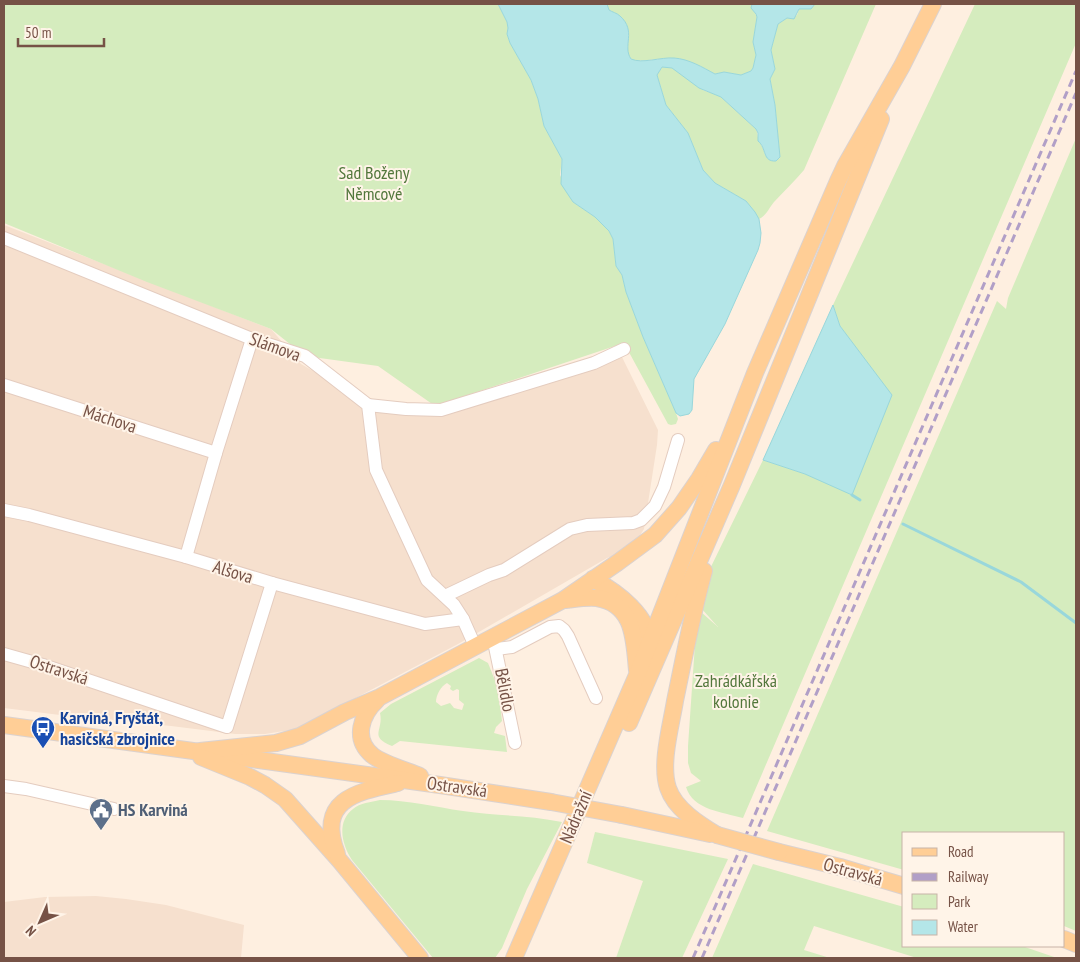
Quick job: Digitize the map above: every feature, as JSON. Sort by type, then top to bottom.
[{"type":"main road","points":[[644,674],[650,641],[755,373],[846,166],[902,66],[933,4]]},
{"type":"main road","points":[[523,958],[644,674],[716,522],[861,172],[902,66]]},
{"type":"main road","points":[[200,751],[276,743],[294,738],[345,712],[380,697],[475,646],[495,643],[563,600],[655,535],[679,508],[718,446],[755,373]]},
{"type":"main road","points":[[716,522],[689,632],[670,727],[665,771],[668,788],[678,804],[717,836]]},
{"type":"main road","points":[[593,579],[609,588],[624,600],[641,620],[650,641]]},
{"type":"main road","points":[[563,600],[598,598],[607,601],[621,610],[631,627],[644,674]]},
{"type":"main road","name":"Nádražní","points":[[514,958],[644,674]]},
{"type":"main road","points":[[380,697],[362,718],[361,734],[367,749],[375,757],[440,785]]},
{"type":"main road","name":"Ostravská","points":[[4,725],[409,780],[551,802],[622,815],[717,836],[840,867],[902,885]]},
{"type":"main road","points":[[177,748],[250,777],[279,794],[340,861],[420,958]]},
{"type":"main road","points":[[340,861],[333,842],[332,824],[334,816],[344,801],[361,791],[409,780]]},
{"type":"main road","points":[[504,958],[534,913]]},
{"type":"street","name":"Slámova","points":[[4,238],[252,339],[305,356],[368,405]]},
{"type":"street","points":[[186,558],[216,453],[252,339]]},
{"type":"street","points":[[475,646],[463,619],[454,605],[427,580],[376,470],[368,405],[441,410],[594,363],[624,349]]},
{"type":"street","name":"Máchova","points":[[4,385],[216,453]]},
{"type":"street","points":[[446,596],[489,575],[504,570],[570,529],[587,525],[633,523],[641,520],[656,506],[664,487],[678,440]]},
{"type":"street","name":"Alšova","points":[[4,510],[426,624],[463,619]]},
{"type":"street","name":"Ostravská","points":[[4,654],[17,656],[227,727],[272,583]]},
{"type":"street","points":[[495,643],[512,648],[550,627],[559,626],[568,636],[596,698]]},
{"type":"street","name":"Bělidlo","points":[[495,643],[515,743]]},
{"type":"street","points":[[4,786],[26,789],[114,809]]},
{"type":"shaded area","points":[[4,225],[271,329],[301,364],[386,413],[453,413],[614,357],[622,357],[658,430],[644,529],[637,540],[617,555],[607,558],[458,644],[297,729],[265,734],[235,734],[4,708]]},
{"type":"shaded area","points":[[96,896],[166,905],[244,925],[241,958],[4,958],[4,902],[45,897]]},
{"type":"green space","name":"Sad Boženy Němcové","points":[[4,4],[498,4],[507,22],[507,34],[510,43],[531,80],[538,99],[544,126],[562,159],[560,175],[573,202],[595,217],[609,231],[613,239],[616,266],[622,275],[626,292],[643,337],[676,413],[678,419],[676,424],[668,424],[624,343],[435,406],[378,366],[305,356],[271,329],[147,282],[4,223]]},
{"type":"green space","points":[[607,4],[752,4],[751,6],[757,17],[753,42],[756,55],[753,68],[751,71],[741,75],[724,72],[715,74],[702,67],[675,58],[635,61],[631,58],[628,51],[628,29],[620,18],[609,10]]},
{"type":"green space","points":[[815,4],[876,4],[804,170],[774,202],[766,214],[759,219],[746,201],[715,183],[703,170],[688,133],[666,105],[657,75],[662,67],[668,67],[684,75],[703,90],[721,97],[756,129],[765,155],[779,159],[775,105],[770,79],[775,69],[771,50],[778,24],[787,18],[791,19],[797,15],[799,9],[811,9]]},
{"type":"green space","name":"Zahrádkářská kolonie","points":[[975,4],[1076,4],[1076,43],[743,818],[718,812],[695,801],[686,787],[701,781],[691,773],[688,763],[688,746],[695,644],[701,612],[718,627],[701,608],[706,577],[763,460],[805,474],[891,395],[840,326],[833,305]]},
{"type":"green space","points":[[1076,138],[1076,931],[1065,926],[1065,832],[902,832],[902,869],[767,831],[997,301],[1006,309],[1008,298]]},
{"type":"green space","points":[[479,658],[488,663],[498,688],[502,721],[496,727],[494,733],[505,736],[507,752],[400,741],[392,746],[381,739],[378,732],[381,719],[380,713],[391,704]],"holes":[[[447,683],[451,686],[450,689],[453,691],[459,690],[459,700],[464,704],[462,710],[454,708],[450,703],[441,706],[436,702],[443,686]]]},
{"type":"green space","points":[[380,800],[401,801],[475,813],[562,822],[527,889],[502,948],[495,958],[433,958],[352,860],[343,841],[344,820],[356,807]]},
{"type":"green space","points":[[595,832],[728,859],[682,958],[616,958],[643,881],[587,863]]},
{"type":"green space","points":[[753,864],[902,906],[902,947],[1025,947],[1057,958],[917,958],[814,926],[804,950],[830,958],[712,958]]},
{"type":"water","points":[[498,4],[607,4],[609,10],[620,16],[628,27],[628,49],[631,59],[641,61],[669,58],[680,59],[715,74],[724,72],[741,75],[751,71],[756,55],[753,42],[757,17],[751,8],[752,4],[815,4],[811,9],[799,9],[794,19],[787,18],[778,24],[771,50],[775,69],[770,79],[775,105],[780,157],[776,161],[772,161],[767,157],[758,141],[756,129],[721,97],[699,88],[672,68],[662,67],[657,75],[666,105],[688,133],[703,170],[715,183],[746,201],[759,219],[761,233],[758,250],[725,324],[694,379],[692,410],[689,414],[680,416],[676,413],[643,337],[626,292],[622,275],[616,266],[613,239],[609,231],[595,217],[573,202],[561,184],[562,159],[544,126],[538,99],[531,80],[510,43],[507,34],[507,22]]},
{"type":"water","points":[[833,305],[840,326],[892,395],[852,495],[805,474],[763,460]]},
{"type":"waterway","points":[[852,495],[860,500]]},
{"type":"waterway","points":[[903,524],[1021,582],[1076,623]]},
{"type":"railway","points":[[693,958],[1076,71]]},
{"type":"railway","points":[[702,958],[1076,93]]},
{"type":"place","name":"Karviná, Fryštát, hasičská zbrojnice","points":[[43,749]]},
{"type":"place","name":"HS Karviná","points":[[101,831]]}]
